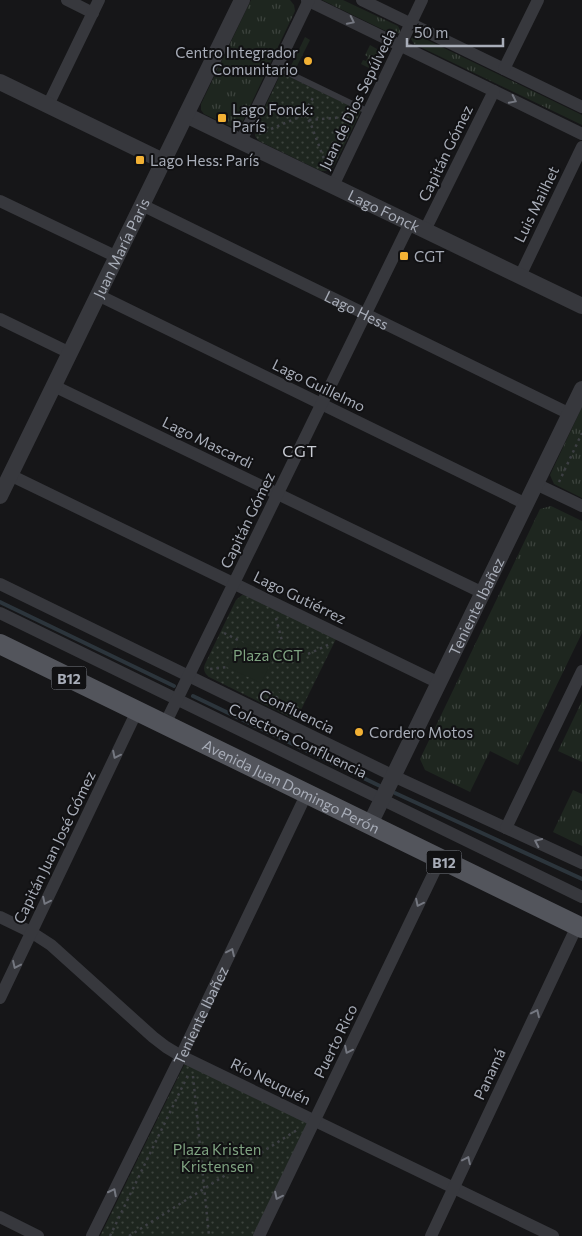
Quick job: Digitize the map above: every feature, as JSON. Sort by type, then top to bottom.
[{"type":"main road","name":"Avenida Juan Domingo Perón","points":[[0,645],[580,927]]},
{"type":"street","points":[[67,0],[93,12]]},
{"type":"street","points":[[48,105],[99,0]]},
{"type":"street","name":"Juan María Paris","points":[[0,496],[242,0]]},
{"type":"street","points":[[241,141],[308,0],[582,134]]},
{"type":"street","points":[[362,0],[582,107]]},
{"type":"street","name":"Juan de Dios Sepúlveda","points":[[333,186],[422,0]]},
{"type":"street","points":[[504,69],[538,0]]},
{"type":"street","points":[[0,82],[164,161]]},
{"type":"street","name":"Capitán Gómez","points":[[425,230],[494,91]]},
{"type":"street","name":"Lago Fonck","points":[[186,115],[582,306]]},
{"type":"street","name":"Luis Mailhet","points":[[520,276],[582,147]]},
{"type":"street","points":[[0,201],[117,257]]},
{"type":"street","name":"Lago Hess","points":[[142,205],[570,414]]},
{"type":"street","name":"Capitán Gómez","points":[[165,724],[410,223]]},
{"type":"street","name":"Lago Guillelmo","points":[[98,295],[526,504]]},
{"type":"street","points":[[0,319],[70,353]]},
{"type":"street","name":"Lago Mascardi","points":[[54,386],[483,593]]},
{"type":"street","name":"Teniente Ibañez","points":[[370,824],[582,389]]},
{"type":"street","name":"Lago Gutiérrez","points":[[10,475],[439,683]]},
{"type":"street","points":[[536,484],[582,506]]},
{"type":"street","name":"Confluencia","points":[[0,584],[394,776],[582,863]]},
{"type":"street","name":"Colectora Confluencia","points":[[0,613],[582,897]]},
{"type":"street","points":[[506,828],[582,671]]},
{"type":"street","name":"Capitán Juan José Gómez","points":[[0,998],[137,711]]},
{"type":"street","name":"Teniente Ibañez","points":[[92,1236],[182,1056],[307,793]]},
{"type":"street","name":"Puerto Rico","points":[[259,1236],[440,860]]},
{"type":"street","name":"Río Neuquén","points":[[0,917],[31,932],[61,953],[160,1042],[182,1056],[553,1236]]},
{"type":"street","name":"Panamá","points":[[430,1236],[580,927]]},
{"type":"street","points":[[0,1217],[38,1236]]},
{"type":"lane","points":[[276,67],[368,112]]},
{"type":"path","points":[[258,134],[304,115],[316,92]]},
{"type":"path","points":[[309,120],[334,118],[356,112],[352,120]]},
{"type":"path","points":[[304,115],[309,120],[327,167]]},
{"type":"path","points":[[258,134],[259,129]]},
{"type":"path","points":[[258,134],[262,137]]},
{"type":"path","points":[[327,167],[331,163]]},
{"type":"path","points":[[322,166],[327,167]]},
{"type":"path","points":[[557,486],[582,434]]},
{"type":"path","points":[[275,614],[282,641]]},
{"type":"path","points":[[224,633],[240,641]]},
{"type":"path","points":[[308,654],[334,642]]},
{"type":"path","points":[[210,669],[227,667]]},
{"type":"path","points":[[273,704],[279,692]]},
{"type":"path","points":[[110,1236],[192,1068],[209,1236]]},
{"type":"path","points":[[129,1236],[298,1129]]},
{"type":"green space","points":[[251,0],[290,0],[294,5],[295,11],[243,121],[236,127],[204,114],[201,110],[201,104]]},
{"type":"green space","points":[[322,0],[343,0],[398,26],[400,33],[394,35]]},
{"type":"green space","points":[[417,35],[582,115],[582,125],[414,44],[411,39]]},
{"type":"green space","points":[[305,37],[310,40],[294,72],[289,70]]},
{"type":"green space","points":[[370,45],[377,49],[381,58],[375,71],[361,64],[368,57],[365,55]]},
{"type":"green space","points":[[281,73],[361,111],[330,171],[321,171],[259,141],[255,136],[255,128]]},
{"type":"green space","points":[[582,407],[582,498],[554,484],[550,475]]},
{"type":"green space","points":[[551,506],[582,521],[582,633],[518,765],[490,751],[470,792],[425,770],[420,759],[540,509]]},
{"type":"green space","name":"Plaza CGT","points":[[242,595],[336,639],[296,720],[209,677],[205,672],[205,664],[236,600]]},
{"type":"green space","points":[[240,641],[274,657],[261,683],[227,667]]},
{"type":"green space","points":[[582,701],[582,762],[558,751]]},
{"type":"green space","points":[[573,790],[582,794],[582,846],[553,832]]},
{"type":"green space","name":"Plaza Kristen Kristensen","points":[[187,1059],[314,1121],[258,1236],[100,1236]]},
{"type":"waterway","points":[[0,602],[174,686]]},
{"type":"waterway","points":[[193,696],[380,786]]},
{"type":"waterway","points":[[395,793],[582,879]]},
{"type":"place","name":"Centro Integrador Comunitario","points":[[308,61]]},
{"type":"place","name":"Lago Fonck: París","points":[[222,118]]},
{"type":"place","name":"Lago Hess: París","points":[[140,160]]},
{"type":"place","name":"CGT","points":[[404,256]]},
{"type":"place","name":"Cordero Motos","points":[[359,732]]},
{"type":"district","name":"CGT","points":[[300,450]]}]
